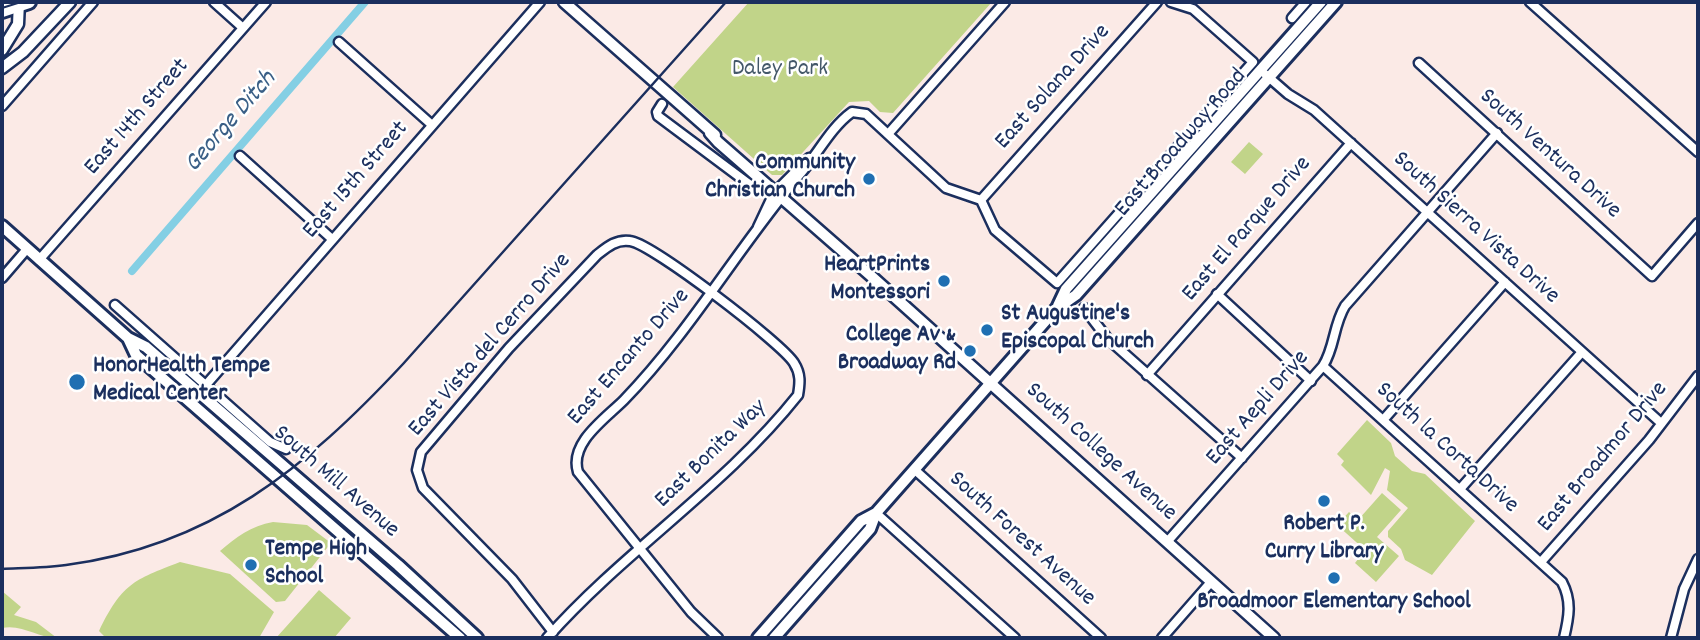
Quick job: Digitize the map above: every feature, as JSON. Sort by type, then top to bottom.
[{"type":"main road","name":"East Broadway Road","points":[[758,638],[862,521],[876,513],[915,470],[1056,309],[1066,289],[1321,2]]},
{"type":"main road","name":"East Broadway Road","points":[[1260,70],[1336,2]]},
{"type":"main road","points":[[2,11],[22,3]]},
{"type":"main road","name":"South Mill Avenue","points":[[2,226],[128,338],[146,347],[407,573],[477,638]]},
{"type":"main road","name":"South Mill Avenue","points":[[128,338],[136,355],[460,638]]},
{"type":"main road","name":"East Broadway Road","points":[[774,638],[870,529],[876,513]]},
{"type":"street","points":[[2,68],[23,51],[70,2]]},
{"type":"street","points":[[2,106],[93,2]]},
{"type":"street","points":[[214,2],[243,28]]},
{"type":"street","name":"East 14th Street","points":[[39,260],[266,2]]},
{"type":"street","name":"East 15th Street","points":[[205,386],[540,2]]},
{"type":"street","name":"South College Avenue","points":[[564,2],[1274,638]]},
{"type":"street","points":[[1005,2],[889,133],[946,188],[981,200],[995,230],[1057,283],[1260,70]]},
{"type":"street","name":"East Solana Drive","points":[[981,200],[1157,2]]},
{"type":"street","name":"South Sierra Vista Drive","points":[[1171,2],[1193,9],[1288,94],[1314,110],[1661,423]]},
{"type":"street","points":[[1292,18],[1306,2]]},
{"type":"street","points":[[1530,2],[1698,152]]},
{"type":"street","points":[[2,50],[18,24],[22,3]]},
{"type":"street","points":[[339,42],[432,125]]},
{"type":"street","name":"South Ventura Drive","points":[[1419,63],[1652,276],[1698,223]]},
{"type":"street","points":[[662,104],[657,112],[658,116],[753,187],[779,193]]},
{"type":"street","name":"East Encanto Drive","points":[[640,549],[578,472],[574,460],[579,446],[632,392],[711,293],[779,193],[803,171],[811,156],[848,115],[856,112],[866,114],[889,133]]},
{"type":"street","name":"East Aepli Drive","points":[[1167,542],[1311,381],[1332,353],[1335,322],[1345,306],[1497,133]]},
{"type":"street","name":"East El Parque Drive","points":[[1147,375],[1351,143]]},
{"type":"street","points":[[240,156],[332,239]]},
{"type":"street","name":"East Vista del Cerro Drive","points":[[550,635],[517,585],[423,488],[417,470],[421,452],[509,348],[597,255],[613,243],[631,240],[650,248],[711,293]]},
{"type":"street","points":[[2,278],[27,249]]},
{"type":"street","points":[[1384,419],[1505,282]]},
{"type":"street","name":"East Bonita Way","points":[[550,635],[594,587],[726,474],[798,395],[801,379],[794,362],[711,293]]},
{"type":"street","points":[[1217,294],[1311,381]]},
{"type":"street","name":"South Mill Avenue","points":[[115,305],[270,442],[286,449]]},
{"type":"street","points":[[1084,308],[1107,338],[1242,458]]},
{"type":"street","points":[[1461,488],[1582,352]]},
{"type":"street","name":"South la Corta Drive","points":[[1323,366],[1541,562]]},
{"type":"street","name":"East Broadmor Drive","points":[[1564,638],[1570,609],[1568,593],[1562,582],[1541,562],[1697,381]]},
{"type":"street","name":"South Forest Avenue","points":[[915,470],[1101,638]]},
{"type":"street","points":[[876,513],[1015,638]]},
{"type":"street","points":[[640,549],[691,612],[718,638]]},
{"type":"street","points":[[1671,638],[1684,589],[1698,559]]},
{"type":"street","points":[[1162,638],[1211,582]]},
{"type":"green space","name":"Daley Park","points":[[749,2],[992,2],[893,113],[880,112],[869,101],[849,102],[782,175],[772,175],[673,87]]},
{"type":"green space","points":[[1249,142],[1263,154],[1245,174],[1231,162]]},
{"type":"green space","points":[[1367,420],[1391,443],[1395,456],[1412,471],[1425,474],[1475,521],[1432,575],[1405,560],[1401,549],[1388,537],[1388,531],[1408,508],[1387,490],[1390,471],[1385,468],[1371,495],[1341,465],[1344,461],[1337,454]]},
{"type":"green space","points":[[1382,493],[1401,510],[1377,537],[1399,556],[1376,582],[1355,563],[1365,550],[1337,525],[1349,512],[1358,520]]},
{"type":"green space","points":[[273,522],[307,525],[331,543],[285,601],[276,602],[220,551],[244,533]]},
{"type":"green space","points":[[180,562],[230,574],[274,612],[259,638],[106,638],[99,631],[115,603],[130,586]]},
{"type":"green space","points":[[319,590],[351,618],[334,638],[276,638]]},
{"type":"green space","points":[[2,591],[21,607],[14,615],[36,622],[57,638],[17,628],[2,628]]},
{"type":"waterway","name":"George Ditch","points":[[132,271],[365,2]]},
{"type":"tram line","points":[[2,8],[21,2]]},
{"type":"railway","points":[[2,569],[66,565],[118,555],[166,540],[211,520],[292,468],[330,437],[403,364],[726,2]]},
{"type":"place","name":"Community Christian Church","points":[[869,179]]},
{"type":"place","name":"HeartPrints Montessori","points":[[944,281]]},
{"type":"place","name":"St Augustine's Episcopal Church","points":[[987,330]]},
{"type":"place","name":"College Av & Broadway Rd","points":[[970,351]]},
{"type":"place","name":"HonorHealth Tempe Medical Center","points":[[77,382]]},
{"type":"place","name":"Robert P. Curry Library","points":[[1324,501]]},
{"type":"place","name":"Tempe High School","points":[[251,565]]},
{"type":"place","name":"Broadmoor Elementary School","points":[[1334,578]]}]
